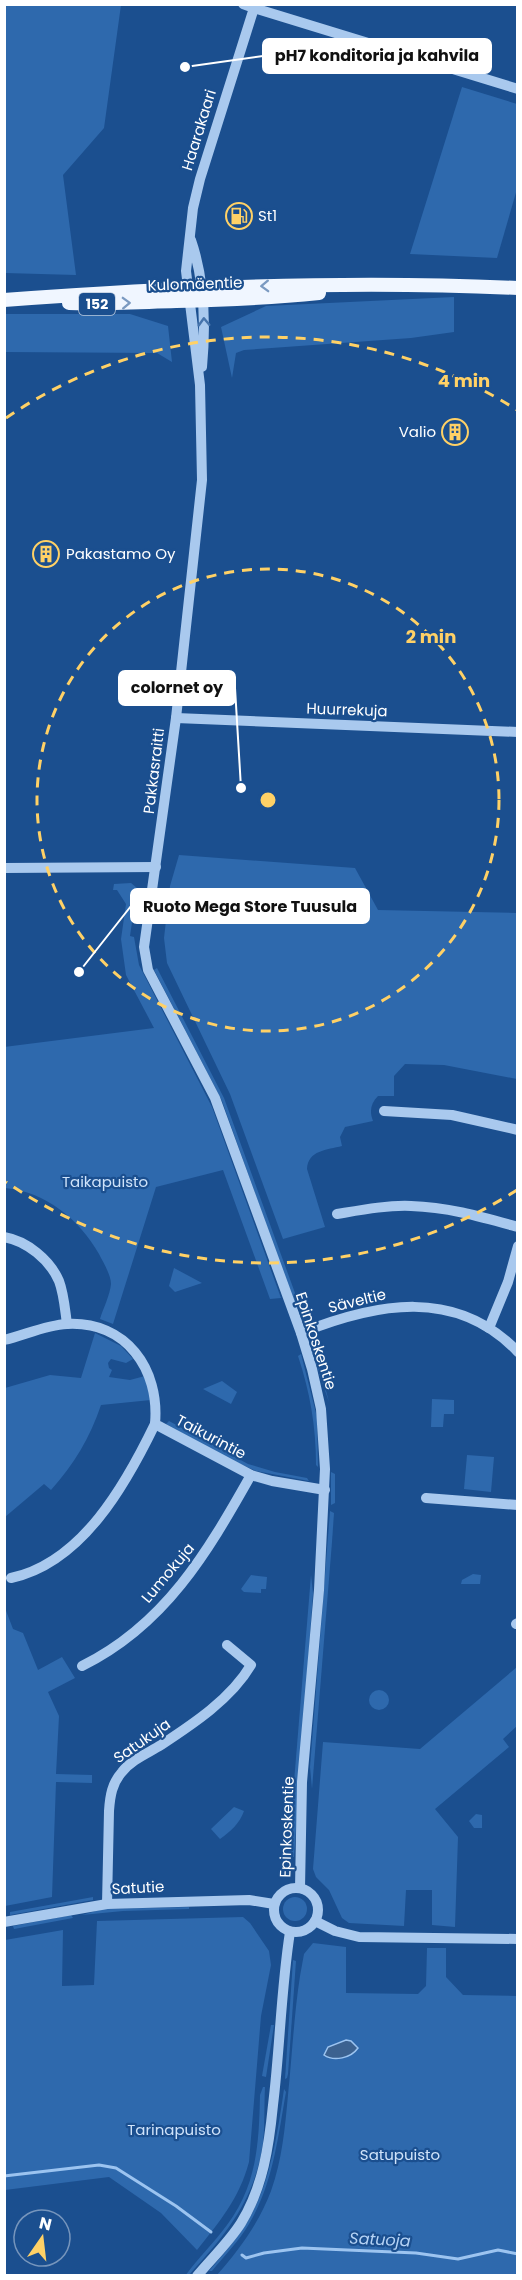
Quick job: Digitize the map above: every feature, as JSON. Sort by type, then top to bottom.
[{"type":"main road","name":"Kulomäentie","points":[[4,300],[105,304],[282,286],[518,288]]},
{"type":"street","points":[[248,6],[518,89]]},
{"type":"street","name":"Haarakaari","points":[[196,295],[198,261],[191,240],[193,208],[248,6]]},
{"type":"street","name":"Pakkasraitti","points":[[156,867],[176,718],[202,480],[196,295]]},
{"type":"street","name":"Huurrekuja","points":[[176,718],[518,732]]},
{"type":"street","points":[[4,868],[156,867]]},
{"type":"street","name":"Epinkoskentie","points":[[156,867],[144,938],[146,964],[218,1106],[301,1334],[321,1409],[325,1490],[319,1600],[303,1782],[300,1888]]},
{"type":"street","points":[[384,1111],[452,1115],[518,1130]]},
{"type":"street","points":[[336,1214],[397,1206],[428,1206],[464,1212],[518,1227]]},
{"type":"street","points":[[4,1237],[29,1247],[49,1267],[59,1282],[67,1324]]},
{"type":"street","points":[[489,1328],[508,1282],[518,1246]]},
{"type":"street","name":"Säveltie","points":[[301,1334],[379,1309],[404,1306],[458,1313],[489,1328],[504,1338],[518,1352]]},
{"type":"street","name":"Taikurintie","points":[[4,1340],[67,1324],[81,1324],[104,1329],[131,1347],[147,1368],[156,1402],[155,1424],[251,1475],[325,1490]]},
{"type":"street","points":[[11,1578],[31,1574],[72,1545],[94,1524],[124,1483],[155,1424]]},
{"type":"street","name":"Lumokuja","points":[[82,1666],[110,1651],[136,1631],[173,1596],[215,1540],[251,1475]]},
{"type":"street","points":[[426,1498],[518,1505]]},
{"type":"street","name":"Satukuja","points":[[107,1904],[109,1811],[115,1781],[126,1767],[175,1736],[210,1710],[242,1679],[251,1665],[226,1645]]},
{"type":"street","name":"Epinkoskentie","points":[[274,1904],[285,1891],[300,1888],[314,1898],[318,1913],[315,1921]]},
{"type":"street","name":"Satutie","points":[[4,1922],[107,1904],[228,1900],[274,1904]]},
{"type":"street","points":[[274,1904],[275,1919],[279,1926],[290,1932],[300,1932],[310,1928],[315,1921],[343,1933],[359,1936],[518,1939]]},
{"type":"street","points":[[197,2276],[229,2240],[242,2221],[264,2170],[277,2071],[290,1932]]},
{"type":"green space","points":[[5,4],[121,5],[104,128],[63,175],[76,275],[5,273]]},
{"type":"green space","points":[[462,87],[517,104],[517,189],[497,258],[410,254]]},
{"type":"green space","points":[[454,297],[454,332],[411,338],[244,350],[236,353],[232,378],[221,327],[266,306]]},
{"type":"green space","points":[[5,314],[130,314],[168,326],[172,362],[157,353],[5,352]]},
{"type":"green space","points":[[179,855],[355,868],[378,910],[517,913],[517,1079],[444,1065],[405,1064],[394,1076],[394,1096],[378,1096],[374,1101],[371,1107],[373,1121],[345,1127],[340,1137],[342,1146],[315,1154],[308,1163],[307,1169],[325,1227],[283,1239],[230,1094],[167,963],[164,938],[170,886]]},
{"type":"green space","name":"Taikapuisto","points":[[131,883],[137,888],[130,936],[134,937],[139,965],[212,1107],[281,1298],[270,1299],[223,1170],[156,1187],[113,1324],[100,1319],[108,1297],[110,1277],[99,1254],[82,1229],[60,1209],[47,1201],[34,1195],[5,1188],[4,1047],[154,1028],[126,975],[121,939],[126,904],[117,890],[113,890],[114,884]]},
{"type":"green space","points":[[157,968],[224,1098],[299,1304],[298,1308],[296,1308],[222,1101],[154,970]]},
{"type":"green space","points":[[174,1268],[202,1283],[175,1292],[169,1286]]},
{"type":"green space","points":[[95,1333],[121,1346],[133,1359],[126,1363],[111,1359],[108,1363],[112,1370],[109,1377],[130,1380],[145,1376],[151,1400],[101,1405],[92,1429],[80,1450],[51,1490],[44,1484],[5,1517],[5,1388],[50,1375],[81,1378]]},
{"type":"green space","points":[[315,1349],[329,1402],[311,1350]]},
{"type":"green space","points":[[301,1354],[317,1417],[318,1467],[312,1410],[298,1356]]},
{"type":"green space","points":[[222,1381],[237,1392],[231,1404],[203,1389]]},
{"type":"green space","points":[[432,1399],[454,1400],[454,1414],[444,1414],[443,1427],[431,1427]]},
{"type":"green space","points":[[169,1421],[248,1464],[307,1478],[309,1481],[256,1471],[225,1457],[166,1424]]},
{"type":"green space","points":[[467,1455],[494,1457],[491,1492],[464,1489]]},
{"type":"green space","points":[[331,1472],[335,1474],[335,1503],[331,1505]]},
{"type":"green space","points":[[330,1511],[334,1513],[312,1789],[310,1767]]},
{"type":"green space","points":[[473,1574],[481,1575],[480,1584],[461,1584],[462,1580]]},
{"type":"green space","points":[[251,1575],[267,1577],[266,1589],[261,1589],[261,1593],[244,1592],[241,1589]]},
{"type":"green space","points":[[311,1575],[313,1593],[294,1857],[288,1855]]},
{"type":"green space","points":[[5,1608],[13,1629],[23,1633],[38,1670],[62,1657],[75,1678],[48,1692],[59,1716],[56,1774],[92,1775],[92,1783],[56,1782],[52,1897],[5,1906]]},
{"type":"green space","points":[[517,1667],[517,1726],[503,1739],[509,1747],[435,1809],[458,1837],[455,1927],[432,1925],[432,1890],[406,1890],[404,1926],[349,1923],[342,1918],[329,1890],[316,1877],[313,1869],[323,1742],[420,1749]]},
{"type":"green space","points":[[379,1690],[386,1693],[389,1700],[386,1707],[379,1710],[372,1707],[369,1700],[372,1693]]},
{"type":"green space","points":[[234,1807],[244,1811],[234,1827],[220,1839],[211,1829]]},
{"type":"green space","points":[[476,1814],[482,1815],[482,1828],[474,1828],[469,1821]]},
{"type":"green space","points":[[93,1897],[93,1900],[10,1915],[10,1912]]},
{"type":"green space","points":[[295,1897],[303,1901],[307,1909],[303,1917],[295,1921],[287,1917],[283,1909],[287,1901]]},
{"type":"green space","points":[[189,1907],[189,1909],[82,1915],[103,1909]]},
{"type":"green space","points":[[71,1915],[73,1918],[14,1929],[13,1926]]},
{"type":"green space","name":"Tarinapuisto","points":[[243,1917],[250,1923],[269,1951],[271,1965],[261,2016],[249,2162],[234,2198],[197,2250],[161,2213],[109,2177],[5,2190],[5,1940],[63,1930],[62,1986],[94,1985],[97,1921]]},
{"type":"green space","name":"Satupuisto","points":[[313,1943],[346,1947],[346,1993],[418,1994],[426,1986],[427,1948],[446,1948],[446,1977],[463,1995],[517,1996],[517,2275],[216,2276],[254,2225],[275,2179],[284,2132],[300,1976],[304,1954]]},
{"type":"green space","points":[[293,1960],[296,1961],[288,2074],[285,2079]]},
{"type":"green space","points":[[271,2025],[274,2025],[266,2077],[262,2076]]},
{"type":"green space","points":[[265,2087],[263,2143],[259,2163],[246,2199],[227,2230],[189,2275],[185,2276],[227,2225],[245,2195],[257,2147],[260,2095]]},
{"type":"green space","points":[[284,2089],[286,2092],[277,2143],[264,2193],[245,2230],[212,2271],[209,2271],[253,2213],[267,2177]]},
{"type":"shaded area","points":[[346,2040],[351,2041],[358,2048],[347,2056],[333,2058],[324,2055],[328,2047]]},
{"type":"waterway","name":"Satuoja","points":[[4,2176],[99,2165],[116,2168],[176,2206],[211,2232]]},
{"type":"waterway","name":"Satuoja","points":[[242,2255],[246,2258],[302,2248],[416,2253],[458,2259],[498,2250],[518,2254]]},
{"type":"place","name":"pH7 konditoria ja kahvila","points":[[185,67]]},
{"type":"place","name":"St1","points":[[239,216]]},
{"type":"place","name":"Valio","points":[[455,432]]},
{"type":"place","name":"Pakastamo Oy","points":[[46,554]]},
{"type":"place","name":"colornet oy","points":[[241,788]]},
{"type":"place","name":"Ruoto Mega Store Tuusula","points":[[79,972]]}]
